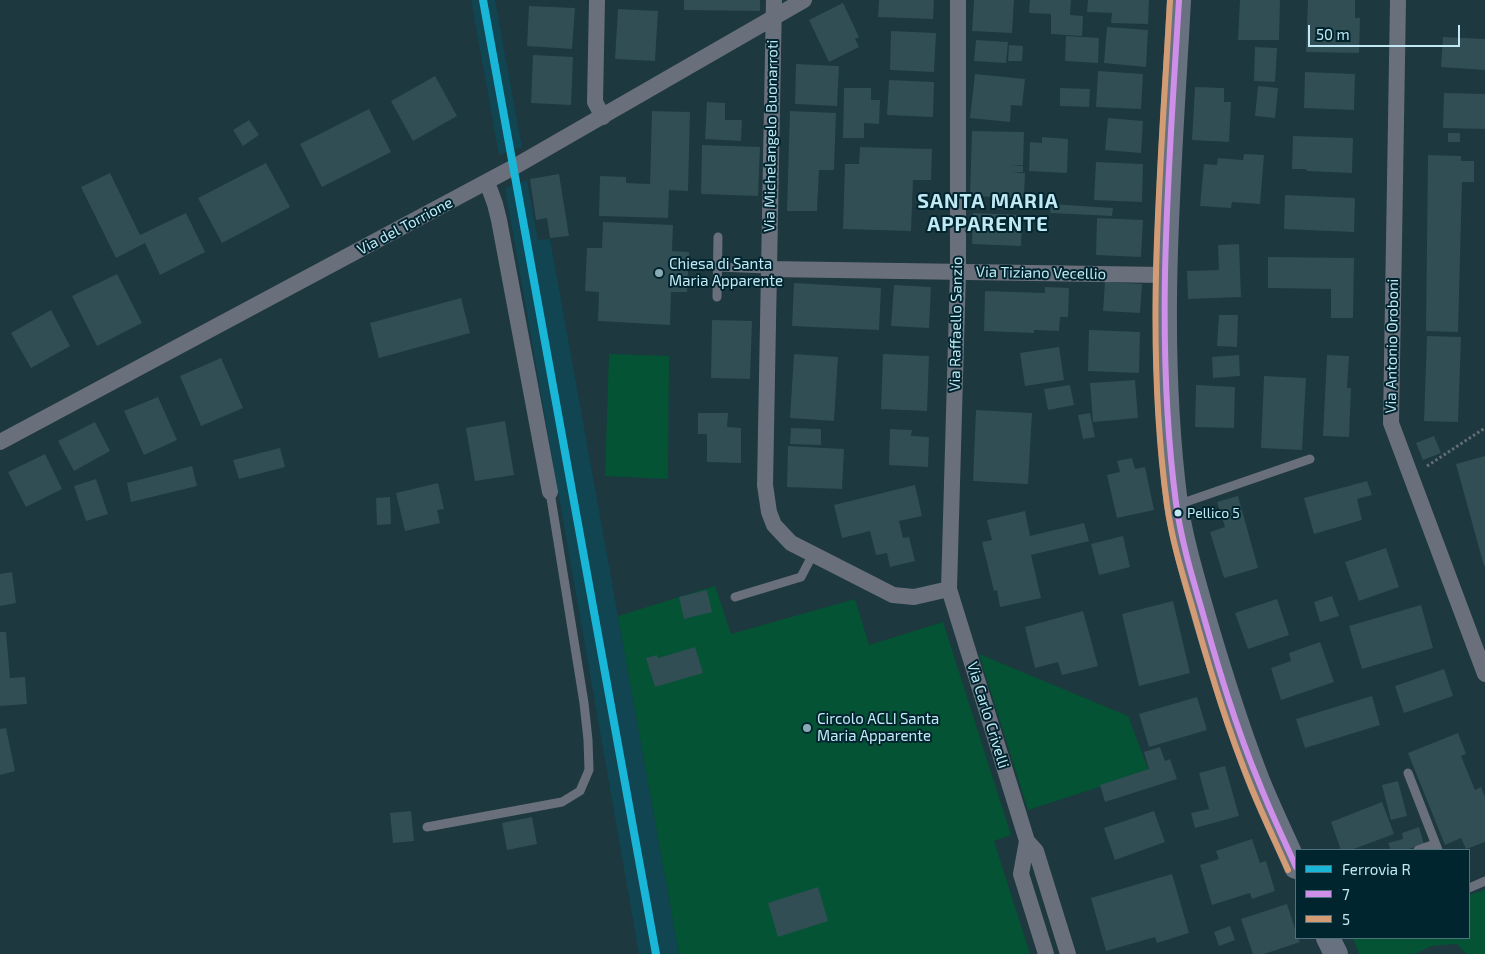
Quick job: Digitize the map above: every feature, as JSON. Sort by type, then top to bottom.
[{"type":"main road","points":[[1179,0],[1164,275],[1166,397],[1177,505],[1189,567],[1222,678],[1256,775],[1295,865]]},
{"type":"main road","points":[[1328,939],[1336,954]]},
{"type":"street","points":[[597,0],[595,102],[603,117]]},
{"type":"street","name":"Via Michelangelo Buonarroti","points":[[774,0],[766,499],[774,525],[791,543],[893,595],[914,597],[949,589]]},
{"type":"street","name":"Via del Torrione","points":[[0,442],[487,182],[804,0]]},
{"type":"street","name":"Via Raffaello Sanzio","points":[[949,589],[958,272],[958,0]]},
{"type":"street","name":"Via Antonio Oroboni","points":[[1398,0],[1391,423],[1484,670]]},
{"type":"street","points":[[487,182],[499,220],[550,492]]},
{"type":"street","name":"Via Tiziano Vecellio","points":[[769,269],[1164,275]]},
{"type":"street","name":"Via Carlo Crivelli","points":[[949,589],[1027,841],[1036,851],[1068,954]]},
{"type":"street","name":"Via Carlo Crivelli","points":[[1027,841],[1021,874],[1046,954]]},
{"type":"lane","points":[[717,297],[718,237]]},
{"type":"lane","points":[[717,267],[769,269]]},
{"type":"lane","points":[[1177,505],[1310,460]]},
{"type":"lane","points":[[426,828],[562,802],[580,791],[589,770],[584,703],[550,492]]},
{"type":"lane","points":[[735,596],[801,577],[813,554]]},
{"type":"lane","points":[[1408,773],[1437,847],[1424,849]]},
{"type":"lane","points":[[1470,888],[1485,881]]},
{"type":"path","points":[[1411,476],[1485,428]]},
{"type":"shaded area","points":[[471,0],[495,0],[522,147],[499,155]]},
{"type":"shaded area","points":[[527,180],[538,240],[550,239],[679,954],[639,954],[505,188]]},
{"type":"green space","points":[[609,354],[669,356],[668,479],[605,476]]},
{"type":"green space","name":"Circolo ACLI Santa Maria Apparente","points":[[715,586],[731,634],[855,599],[869,645],[943,622],[1011,835],[994,841],[1030,954],[679,954],[618,616]]},
{"type":"green space","points":[[979,654],[1128,716],[1149,771],[1028,810]]},
{"type":"green space","points":[[1485,890],[1485,954],[1466,954],[1457,944],[1431,946],[1415,954],[1359,954],[1353,939],[1470,939],[1470,895]]},
{"type":"building","points":[[684,0],[760,0],[760,11],[684,10]]},
{"type":"building","points":[[879,0],[934,0],[933,19],[878,17]]},
{"type":"building","points":[[974,0],[1014,0],[1012,33],[972,31]]},
{"type":"building","points":[[1030,0],[1071,0],[1070,15],[1083,16],[1082,36],[1051,34],[1051,14],[1029,13]]},
{"type":"building","points":[[1088,0],[1149,0],[1148,24],[1111,23],[1112,13],[1087,12]]},
{"type":"building","points":[[1240,0],[1280,0],[1279,40],[1238,40]]},
{"type":"building","points":[[1308,0],[1355,0],[1355,18],[1360,18],[1359,53],[1306,52]]},
{"type":"building","points":[[843,3],[859,37],[855,39],[859,47],[829,62],[809,20]]},
{"type":"building","points":[[529,6],[575,8],[572,49],[527,46]]},
{"type":"building","points":[[618,9],[658,11],[655,61],[615,59]]},
{"type":"building","points":[[1107,27],[1148,30],[1146,67],[1104,63]]},
{"type":"building","points":[[891,31],[936,33],[934,72],[890,70]]},
{"type":"building","points":[[1066,36],[1099,38],[1098,63],[1065,61]]},
{"type":"building","points":[[1443,37],[1485,39],[1485,70],[1441,67]]},
{"type":"building","points":[[976,40],[1008,42],[1006,63],[974,61]]},
{"type":"building","points":[[1009,45],[1023,46],[1022,61],[1008,61]]},
{"type":"building","points":[[1255,47],[1277,48],[1275,82],[1254,81]]},
{"type":"building","points":[[533,55],[573,57],[571,105],[531,103]]},
{"type":"building","points":[[796,64],[839,66],[837,106],[795,104]]},
{"type":"building","points":[[1098,71],[1143,74],[1141,109],[1096,107]]},
{"type":"building","points":[[1305,72],[1355,74],[1354,110],[1304,108]]},
{"type":"building","points":[[975,74],[1025,79],[1022,106],[1011,105],[1010,122],[970,118]]},
{"type":"building","points":[[435,76],[457,116],[413,141],[391,101]]},
{"type":"building","points":[[889,80],[934,82],[933,117],[887,115]]},
{"type":"building","points":[[1258,86],[1278,88],[1275,118],[1255,116]]},
{"type":"building","points":[[1195,87],[1224,88],[1224,102],[1231,102],[1229,142],[1192,140]]},
{"type":"building","points":[[844,88],[871,88],[871,100],[880,100],[879,124],[864,123],[864,138],[843,138]]},
{"type":"building","points":[[1060,88],[1090,89],[1089,107],[1060,106]]},
{"type":"building","points":[[1444,93],[1485,94],[1485,129],[1443,128]]},
{"type":"building","points":[[707,102],[725,103],[725,120],[742,120],[741,141],[705,139]]},
{"type":"building","points":[[369,109],[391,152],[322,187],[300,144]]},
{"type":"building","points":[[652,111],[690,112],[688,191],[669,190],[668,218],[599,216],[600,176],[626,177],[626,183],[650,184]]},
{"type":"building","points":[[790,111],[836,113],[834,170],[819,170],[817,211],[787,211]]},
{"type":"building","points":[[1108,118],[1143,121],[1141,153],[1105,150]]},
{"type":"building","points":[[249,120],[259,135],[243,146],[233,130]]},
{"type":"building","points":[[972,131],[1024,132],[1023,165],[1011,166],[1023,166],[1023,172],[1011,173],[1025,173],[1024,198],[970,196]]},
{"type":"building","points":[[1448,133],[1460,133],[1460,142],[1448,142]]},
{"type":"building","points":[[1293,136],[1353,138],[1352,173],[1292,169]]},
{"type":"building","points":[[1042,137],[1068,139],[1067,173],[1029,171],[1030,142],[1042,143]]},
{"type":"building","points":[[702,145],[760,147],[758,196],[701,194]]},
{"type":"building","points":[[860,147],[932,149],[931,180],[913,180],[911,231],[843,229],[845,164],[859,164]]},
{"type":"building","points":[[1244,154],[1264,155],[1260,204],[1232,202],[1231,208],[1200,206],[1204,164],[1217,165],[1218,158],[1243,160]]},
{"type":"building","points":[[1428,155],[1461,156],[1461,161],[1474,161],[1474,182],[1462,182],[1458,332],[1426,331]]},
{"type":"building","points":[[1096,162],[1143,164],[1142,202],[1094,200]]},
{"type":"building","points":[[266,163],[290,207],[222,243],[198,198]]},
{"type":"building","points":[[110,173],[140,235],[186,213],[205,252],[160,275],[145,243],[116,258],[81,187]]},
{"type":"building","points":[[559,174],[569,236],[550,238],[547,218],[536,220],[530,179]]},
{"type":"building","points":[[1285,195],[1355,198],[1354,232],[1284,229]]},
{"type":"building","points":[[1051,204],[1113,208],[1112,216],[1050,213]]},
{"type":"building","points":[[973,213],[1022,215],[1021,246],[972,244]]},
{"type":"building","points":[[1097,218],[1143,220],[1141,257],[1096,255]]},
{"type":"building","points":[[603,222],[673,225],[672,251],[689,252],[687,292],[671,292],[670,325],[598,321],[599,292],[585,291],[587,248],[602,248]]},
{"type":"building","points":[[1239,244],[1241,297],[1188,299],[1187,271],[1219,270],[1218,245]]},
{"type":"building","points":[[1268,257],[1354,258],[1353,318],[1331,318],[1331,289],[1268,288]]},
{"type":"building","points":[[117,274],[142,323],[97,346],[72,296]]},
{"type":"building","points":[[1105,282],[1142,284],[1140,313],[1103,311]]},
{"type":"building","points":[[794,283],[881,288],[879,330],[792,326]]},
{"type":"building","points":[[894,285],[931,287],[929,328],[891,326]]},
{"type":"building","points":[[1045,287],[1069,288],[1068,317],[1060,317],[1059,331],[1034,330],[1034,333],[984,331],[985,291],[1045,293]]},
{"type":"building","points":[[461,298],[470,333],[379,358],[370,323]]},
{"type":"building","points":[[51,310],[70,346],[31,368],[11,333]]},
{"type":"building","points":[[1219,315],[1238,315],[1237,347],[1217,346]]},
{"type":"building","points":[[712,320],[752,321],[750,379],[711,378]]},
{"type":"building","points":[[1089,330],[1140,332],[1139,373],[1088,371]]},
{"type":"building","points":[[1427,336],[1461,337],[1458,422],[1424,421]]},
{"type":"building","points":[[1059,347],[1064,380],[1025,386],[1020,353]]},
{"type":"building","points":[[794,354],[838,357],[834,421],[790,418]]},
{"type":"building","points":[[883,354],[929,356],[927,411],[881,409]]},
{"type":"building","points":[[1239,355],[1240,376],[1213,378],[1212,357]]},
{"type":"building","points":[[1327,355],[1349,356],[1347,388],[1351,388],[1349,437],[1323,436]]},
{"type":"building","points":[[221,358],[243,408],[201,426],[180,376]]},
{"type":"building","points":[[1264,376],[1306,378],[1302,450],[1261,448]]},
{"type":"building","points":[[1135,380],[1138,418],[1093,422],[1090,383]]},
{"type":"building","points":[[1070,385],[1074,405],[1048,410],[1044,389]]},
{"type":"building","points":[[1196,385],[1235,387],[1234,428],[1195,427]]},
{"type":"building","points":[[158,397],[177,440],[144,455],[124,411]]},
{"type":"building","points":[[976,410],[1032,413],[1028,484],[973,481]]},
{"type":"building","points":[[698,413],[728,413],[727,427],[741,428],[741,463],[707,462],[707,434],[698,434]]},
{"type":"building","points":[[1090,413],[1095,437],[1083,439],[1078,415]]},
{"type":"building","points":[[505,421],[514,475],[475,481],[466,428]]},
{"type":"building","points":[[95,422],[110,451],[74,471],[58,441]]},
{"type":"building","points":[[791,428],[821,429],[821,445],[790,444]]},
{"type":"building","points":[[890,429],[912,430],[911,436],[929,437],[928,467],[889,465]]},
{"type":"building","points":[[1434,436],[1441,453],[1423,460],[1416,443]]},
{"type":"building","points":[[788,446],[844,449],[842,489],[787,487]]},
{"type":"building","points":[[280,448],[285,467],[239,479],[233,460]]},
{"type":"building","points":[[45,454],[62,489],[26,507],[8,472]]},
{"type":"building","points":[[1485,456],[1485,565],[1484,566],[1456,464]]},
{"type":"building","points":[[1132,458],[1135,469],[1145,467],[1154,510],[1117,518],[1107,475],[1120,472],[1117,461]]},
{"type":"building","points":[[192,466],[197,486],[131,502],[127,483]]},
{"type":"building","points":[[96,479],[108,514],[86,521],[74,486]]},
{"type":"building","points":[[1367,481],[1372,495],[1357,499],[1362,520],[1314,534],[1304,498]]},
{"type":"building","points":[[438,483],[444,509],[437,510],[440,523],[405,531],[396,493]]},
{"type":"building","points":[[915,485],[922,516],[899,521],[903,538],[909,537],[915,561],[890,567],[887,553],[876,555],[870,531],[842,538],[834,505]]},
{"type":"building","points":[[1238,496],[1258,568],[1224,578],[1210,532],[1225,527],[1217,502]]},
{"type":"building","points":[[390,497],[391,524],[377,525],[376,498]]},
{"type":"building","points":[[1025,511],[1030,536],[1084,523],[1089,541],[1031,555],[1041,598],[1000,607],[997,590],[994,591],[982,542],[992,540],[987,520]]},
{"type":"building","points":[[1123,536],[1130,567],[1099,575],[1091,544]]},
{"type":"building","points":[[1386,548],[1399,587],[1359,601],[1345,562]]},
{"type":"building","points":[[12,572],[16,603],[0,606],[0,574]]},
{"type":"building","points":[[707,590],[712,612],[684,619],[679,597]]},
{"type":"building","points":[[1332,596],[1339,616],[1320,622],[1314,602]]},
{"type":"building","points":[[1277,599],[1289,635],[1248,649],[1235,613]]},
{"type":"building","points":[[1173,601],[1190,673],[1139,686],[1122,614]]},
{"type":"building","points":[[1421,605],[1433,648],[1362,669],[1349,626]]},
{"type":"building","points":[[1083,611],[1098,666],[1062,675],[1058,662],[1035,668],[1025,627]]},
{"type":"building","points":[[0,632],[6,632],[10,678],[25,677],[27,704],[0,706]]},
{"type":"building","points":[[1320,642],[1334,682],[1281,700],[1271,668],[1291,661],[1289,653]]},
{"type":"building","points":[[695,647],[703,673],[655,687],[646,658],[657,655],[658,658]]},
{"type":"building","points":[[1444,669],[1453,696],[1404,713],[1395,686]]},
{"type":"building","points":[[1372,696],[1380,725],[1305,748],[1296,719]]},
{"type":"building","points":[[1197,697],[1207,730],[1149,747],[1139,714]]},
{"type":"building","points":[[6,728],[15,771],[0,775],[0,729]]},
{"type":"building","points":[[1458,733],[1466,754],[1461,756],[1475,790],[1481,787],[1485,797],[1485,842],[1466,849],[1461,838],[1445,845],[1408,753]]},
{"type":"building","points":[[1160,747],[1165,761],[1170,759],[1177,779],[1105,802],[1100,785],[1149,769],[1144,752]]},
{"type":"building","points":[[1225,766],[1239,816],[1195,828],[1191,813],[1209,809],[1199,773]]},
{"type":"building","points":[[1398,781],[1407,816],[1391,820],[1382,785]]},
{"type":"building","points":[[1382,802],[1394,834],[1354,849],[1341,849],[1331,822]]},
{"type":"building","points":[[411,811],[414,841],[393,843],[390,813]]},
{"type":"building","points":[[1154,811],[1165,842],[1115,860],[1104,828]]},
{"type":"building","points":[[532,817],[537,844],[507,850],[502,823]]},
{"type":"building","points":[[1419,827],[1424,844],[1409,849],[1391,849],[1388,843],[1403,839],[1402,833]]},
{"type":"building","points":[[1252,839],[1260,863],[1266,861],[1275,891],[1252,899],[1250,893],[1212,905],[1200,865],[1219,859],[1216,851]]},
{"type":"building","points":[[1172,874],[1189,933],[1157,943],[1155,937],[1106,951],[1091,898]]},
{"type":"building","points":[[818,887],[828,921],[778,937],[768,903]]},
{"type":"building","points":[[1287,904],[1295,929],[1295,939],[1298,939],[1300,942],[1264,954],[1253,954],[1241,919]]},
{"type":"building","points":[[1230,926],[1235,940],[1219,946],[1214,932]]},
{"type":"rail line","name":"R","points":[[483,0],[656,954]]},
{"type":"transit line","name":"5","points":[[1170,0],[1156,252],[1155,316],[1156,379],[1167,505],[1182,571],[1227,723],[1252,789],[1288,870]]},
{"type":"transit line","name":"7","points":[[1179,0],[1168,189],[1165,315],[1169,441],[1176,503],[1190,569],[1228,697],[1251,763],[1295,865]]},
{"type":"place","name":"Chiesa di Santa Maria Apparente","points":[[659,273]]},
{"type":"place","name":"Pellico 5","points":[[1178,513]]},
{"type":"place","name":"Circolo ACLI Santa Maria Apparente","points":[[807,728]]},
{"type":"district","name":"SANTA MARIA APPARENTE","points":[[988,212]]}]
